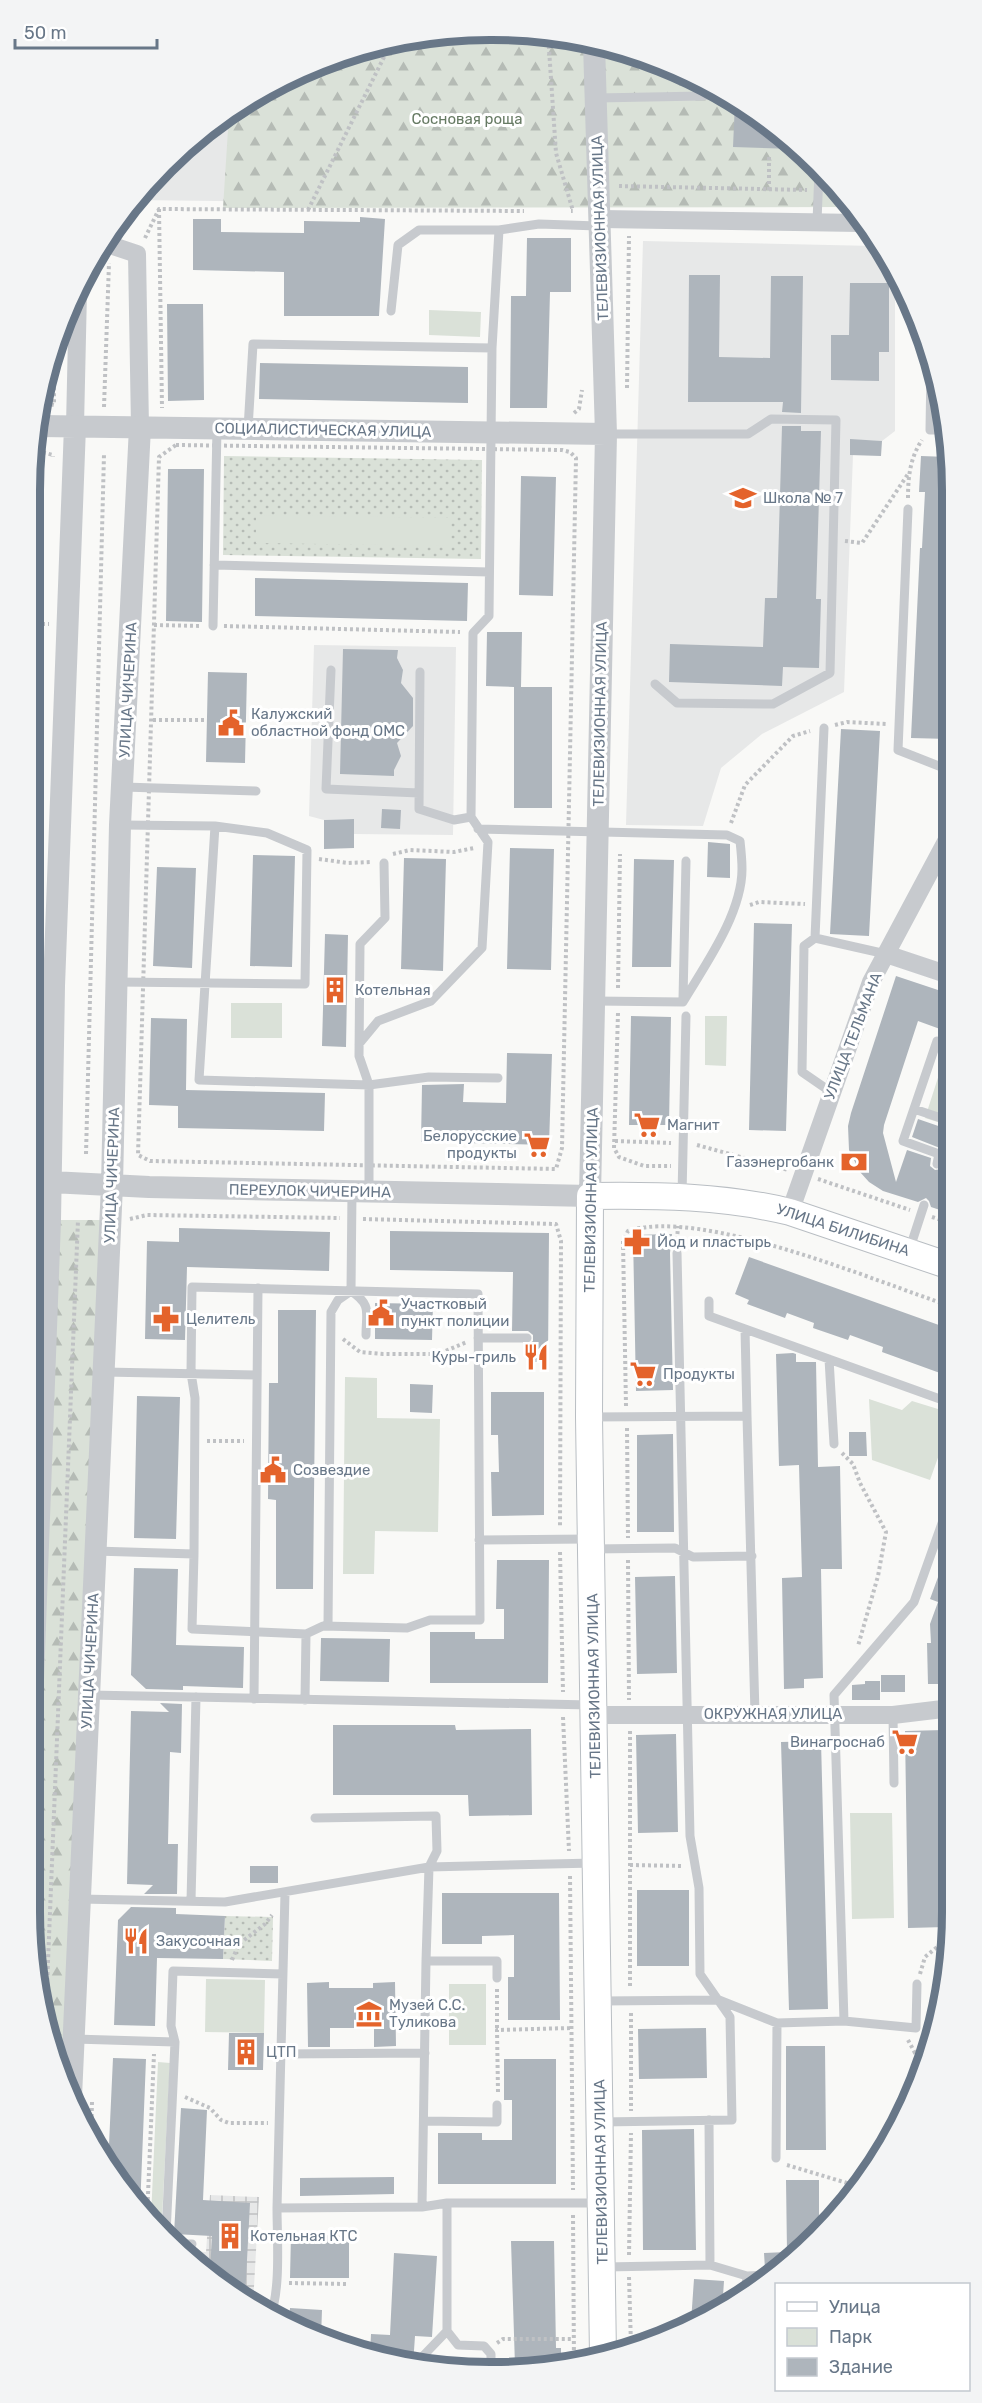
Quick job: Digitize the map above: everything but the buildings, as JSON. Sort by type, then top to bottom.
[{"type":"main road","name":"УЛИЦА БИЛИБИНА","points":[[590,1196],[644,1195],[735,1201],[790,1212],[942,1263]]},
{"type":"main road","name":"ТЕЛЕВИЗИОННАЯ УЛИЦА","points":[[590,1196],[589,1417],[603,2348]]},
{"type":"street","name":"ТЕЛЕВИЗИОННАЯ УЛИЦА","points":[[590,1196],[606,434],[594,53]]},
{"type":"street","points":[[601,223],[852,223]]},
{"type":"street","points":[[113,246],[137,254]]},
{"type":"street","name":"УЛИЦА ЧИЧЕРИНА","points":[[72,2077],[112,1185],[120,825],[140,427],[137,254]]},
{"type":"street","points":[[40,1392],[40,1182],[54,986],[75,426],[72,326]]},
{"type":"street","name":"СОЦИАЛИСТИЧЕСКАЯ УЛИЦА","points":[[45,426],[140,427],[217,438],[248,429],[491,440],[606,434]]},
{"type":"street","name":"УЛИЦА ТЕЛЬМАНА","points":[[790,1212],[871,982],[942,849]]},
{"type":"street","points":[[886,954],[942,972]]},
{"type":"street","name":"ПЕРЕУЛОК ЧИЧЕРИНА","points":[[40,1182],[360,1192],[590,1196]]},
{"type":"street","name":"ОКРУЖНАЯ УЛИЦА","points":[[593,1710],[630,1714],[893,1715],[942,1709]]},
{"type":"lane","points":[[596,98],[705,95]]},
{"type":"lane","points":[[817,222],[818,181]]},
{"type":"lane","points":[[391,311],[398,245],[419,230],[499,230],[538,224],[601,223]]},
{"type":"lane","points":[[359,1044],[378,1021],[431,1002],[482,948],[488,842],[471,817],[472,633],[489,616],[492,348],[499,230]]},
{"type":"lane","points":[[248,429],[253,344],[492,348]]},
{"type":"lane","points":[[931,393],[930,430],[938,430]]},
{"type":"lane","points":[[606,434],[748,434],[771,419],[836,420],[830,673],[773,704],[677,703],[655,684]]},
{"type":"lane","points":[[213,626],[217,438]]},
{"type":"lane","points":[[908,509],[898,750],[942,767]]},
{"type":"lane","points":[[214,565],[489,572]]},
{"type":"lane","points":[[331,670],[326,789],[419,793]]},
{"type":"lane","points":[[420,672],[419,809],[454,820],[471,817]]},
{"type":"lane","points":[[815,938],[824,728]]},
{"type":"lane","points":[[123,787],[256,791]]},
{"type":"lane","points":[[117,982],[304,984],[307,856],[307,850],[267,832],[215,826],[120,825]]},
{"type":"lane","points":[[215,826],[199,1080],[369,1085],[429,1077],[498,1078]]},
{"type":"lane","points":[[478,829],[727,835],[740,841],[742,871],[735,909],[683,1002]]},
{"type":"lane","points":[[683,1002],[686,861]]},
{"type":"lane","points":[[328,1626],[331,1312],[339,1300],[351,1291],[360,1192],[370,1164],[369,1085],[359,1056],[360,944],[385,918],[384,863]]},
{"type":"lane","points":[[831,1092],[802,1072],[804,946],[815,938],[886,954]]},
{"type":"lane","points":[[40,985],[54,986]]},
{"type":"lane","points":[[595,1001],[683,1002]]},
{"type":"lane","points":[[682,1198],[686,1016]]},
{"type":"lane","points":[[942,1043],[937,1041],[903,1142],[938,1159],[942,1158]]},
{"type":"lane","points":[[914,1109],[942,1118]]},
{"type":"lane","points":[[909,1252],[924,1204]]},
{"type":"lane","points":[[600,2122],[732,2120],[730,2018],[700,1974],[699,1888],[690,1836],[677,1253]]},
{"type":"lane","points":[[192,1287],[258,1288],[478,1293],[480,1620],[430,1620],[407,1628],[328,1626],[306,1634],[192,1629],[195,1440],[195,1398],[191,1373],[192,1287]]},
{"type":"lane","points":[[254,1699],[258,1288]]},
{"type":"lane","points":[[351,1291],[363,1299],[366,1305],[366,1335]]},
{"type":"lane","points":[[709,1300],[709,1316],[942,1399]]},
{"type":"lane","points":[[745,1329],[755,1714]]},
{"type":"lane","points":[[478,1338],[527,1338]]},
{"type":"lane","points":[[829,1359],[834,1444]]},
{"type":"lane","points":[[104,1372],[258,1375]]},
{"type":"lane","points":[[589,1417],[747,1416]]},
{"type":"lane","points":[[844,2021],[834,1695],[914,1602],[942,1523]]},
{"type":"lane","points":[[479,1540],[592,1544],[628,1548],[675,1548],[693,1557],[752,1556]]},
{"type":"lane","points":[[95,1551],[194,1554]]},
{"type":"lane","points":[[306,1634],[306,1700]]},
{"type":"lane","points":[[89,1695],[593,1710]]},
{"type":"lane","points":[[191,1901],[196,1697]]},
{"type":"lane","points":[[893,1715],[894,1783]]},
{"type":"lane","points":[[315,1818],[436,1816],[437,1851],[429,1867],[422,2206]]},
{"type":"lane","points":[[80,1899],[225,1902],[429,1867],[597,1863]]},
{"type":"lane","points":[[274,2306],[285,1893]]},
{"type":"lane","points":[[426,1961],[497,1961],[497,1978]]},
{"type":"lane","points":[[166,2225],[175,2042],[171,2026],[172,1971],[283,1974]]},
{"type":"lane","points":[[598,2001],[719,2000],[777,2023],[844,2021],[916,2028],[917,1984]]},
{"type":"lane","points":[[776,2158],[777,2023]]},
{"type":"lane","points":[[74,2039],[175,2042]]},
{"type":"lane","points":[[281,2055],[425,2053]]},
{"type":"lane","points":[[424,2121],[497,2122],[497,2105]]},
{"type":"lane","points":[[709,2120],[710,2265]]},
{"type":"lane","points":[[277,2208],[422,2206],[447,2203],[600,2203]]},
{"type":"lane","points":[[447,2203],[447,2331],[458,2345],[484,2346],[491,2354],[491,2362]]},
{"type":"lane","points":[[186,2244],[192,2244]]},
{"type":"lane","points":[[602,2267],[710,2265],[747,2276],[756,2276]]},
{"type":"lane","points":[[746,2283],[747,2276]]},
{"type":"lane","points":[[423,2357],[447,2331]]},
{"type":"path","points":[[549,44],[556,153],[573,211],[561,211]]},
{"type":"path","points":[[308,210],[386,53]]},
{"type":"path","points":[[769,156],[769,190]]},
{"type":"path","points":[[619,186],[826,190]]},
{"type":"path","points":[[160,254],[137,254],[159,209],[527,211]]},
{"type":"path","points":[[104,407],[107,256]]},
{"type":"path","points":[[49,404],[54,405],[54,382]]},
{"type":"path","points":[[850,542],[862,543],[908,474],[916,449],[930,430]]},
{"type":"path","points":[[217,438],[491,440],[562,450],[570,452],[576,458],[562,1148],[556,1169],[150,1161],[138,1155],[150,825],[159,457],[176,445],[217,438]]},
{"type":"path","points":[[86,1154],[104,454]]},
{"type":"path","points":[[908,474],[908,509]]},
{"type":"path","points":[[40,624],[50,624]]},
{"type":"path","points":[[154,625],[472,633]]},
{"type":"path","points":[[153,720],[207,720]]},
{"type":"path","points":[[727,835],[745,785],[794,736],[847,722],[898,725]]},
{"type":"path","points":[[307,856],[348,863],[384,863],[392,854],[410,850],[461,852],[488,842]]},
{"type":"path","points":[[735,909],[759,902],[817,905]]},
{"type":"path","points":[[674,1143],[615,1141],[614,1148],[619,1157],[644,1166],[674,1166]]},
{"type":"path","points":[[47,1988],[78,1220]]},
{"type":"path","points":[[631,2340],[630,1714],[623,1241],[628,1231],[644,1226],[678,1226],[776,1246],[942,1303]]},
{"type":"path","points":[[330,1329],[360,1352],[383,1354],[438,1354],[478,1338]]},
{"type":"path","points":[[195,1440],[256,1441]]},
{"type":"path","points":[[834,1444],[853,1464],[860,1483],[886,1532],[878,1576],[850,1678]]},
{"type":"path","points":[[630,1865],[695,1864]]},
{"type":"path","points":[[223,1972],[239,1944],[265,1924],[269,1917],[284,1904]]},
{"type":"path","points":[[917,1984],[925,1957],[941,1944]]},
{"type":"path","points":[[497,1978],[497,2105]]},
{"type":"path","points":[[901,2027],[915,2053],[919,2055]]},
{"type":"path","points":[[497,2030],[572,2028]]},
{"type":"path","points":[[148,2203],[155,2041]]},
{"type":"path","points":[[172,2096],[185,2097],[210,2108],[221,2120],[229,2123],[280,2123]]},
{"type":"path","points":[[776,2158],[785,2165],[849,2185]]},
{"type":"path","points":[[276,2283],[347,2284]]},
{"type":"path","points":[[491,2354],[495,2345],[503,2339],[573,2339]]},
{"type":"shaded area","points":[[365,59],[299,202],[147,200],[172,172],[194,152],[241,116],[292,87],[346,64]]},
{"type":"shaded area","name":"Школа № 7","points":[[643,241],[869,246],[895,292],[895,431],[882,441],[850,440],[850,454],[853,455],[844,692],[762,734],[721,768],[703,826],[626,825]]},
{"type":"shaded area","points":[[40,630],[41,630],[40,691]]},
{"type":"shaded area","points":[[314,645],[456,647],[453,835],[354,834],[353,819],[324,820],[309,816]]},
{"type":"shaded area","name":"Котельная КТС","points":[[210,2195],[259,2197],[254,2295],[194,2251],[206,2252]]},
{"type":"green space","name":"Сосновая роща","points":[[491,40],[550,44],[579,49],[636,64],[690,87],[741,116],[788,152],[810,172],[840,207],[223,208],[228,126],[241,116],[292,87],[346,64],[432,44]]},
{"type":"green space","points":[[429,310],[481,312],[480,337],[429,335]]},
{"type":"green space","points":[[224,456],[482,460],[481,559],[223,555]]},
{"type":"green space","points":[[256,515],[451,518],[451,546],[256,543]]},
{"type":"green space","points":[[231,1003],[282,1003],[282,1038],[231,1038]]},
{"type":"green space","points":[[705,1016],[727,1016],[726,1066],[705,1065]]},
{"type":"green space","points":[[942,1065],[942,1123],[925,1118]]},
{"type":"green space","points":[[50,1220],[110,1220],[72,2077],[64,2057],[49,2000],[41,1941],[40,1473]]},
{"type":"green space","points":[[345,1377],[377,1378],[377,1418],[440,1419],[438,1532],[375,1531],[374,1574],[343,1574]]},
{"type":"green space","points":[[869,1399],[902,1410],[912,1401],[942,1410],[942,1446],[930,1480],[872,1460]]},
{"type":"green space","points":[[850,1813],[892,1813],[894,1918],[852,1919]]},
{"type":"green space","points":[[225,1916],[273,1917],[272,1961],[223,1959]]},
{"type":"green space","points":[[206,1979],[265,1980],[264,2033],[205,2032]]},
{"type":"green space","points":[[449,1984],[486,1984],[486,2045],[449,2045]]},
{"type":"green space","points":[[158,2062],[170,2063],[162,2218],[151,2208]]},
{"type":"place","name":"Школа № 7","points":[[743,498]]},
{"type":"place","name":"Калужский областной фонд ОМС","points":[[231,723]]},
{"type":"place","name":"Котельная","points":[[335,990]]},
{"type":"place","name":"Магнит","points":[[647,1125]]},
{"type":"place","name":"Белорусские продукты","points":[[537,1145]]},
{"type":"place","name":"Газэнергобанк","points":[[854,1162]]},
{"type":"place","name":"Йод и пластырь","points":[[637,1242]]},
{"type":"place","name":"Участковый пункт полиции","points":[[381,1313]]},
{"type":"place","name":"Целитель","points":[[166,1319]]},
{"type":"place","name":"Куры-гриль","points":[[536,1357]]},
{"type":"place","name":"Продукты","points":[[643,1374]]},
{"type":"place","name":"Созвездие","points":[[273,1470]]},
{"type":"place","name":"Винагроснаб","points":[[905,1742]]},
{"type":"place","name":"Закусочная","points":[[136,1941]]},
{"type":"place","name":"Музей С.С. Туликова","points":[[369,2014]]},
{"type":"place","name":"ЦТП","points":[[246,2052]]},
{"type":"place","name":"Котельная КТС","points":[[230,2236]]}]
